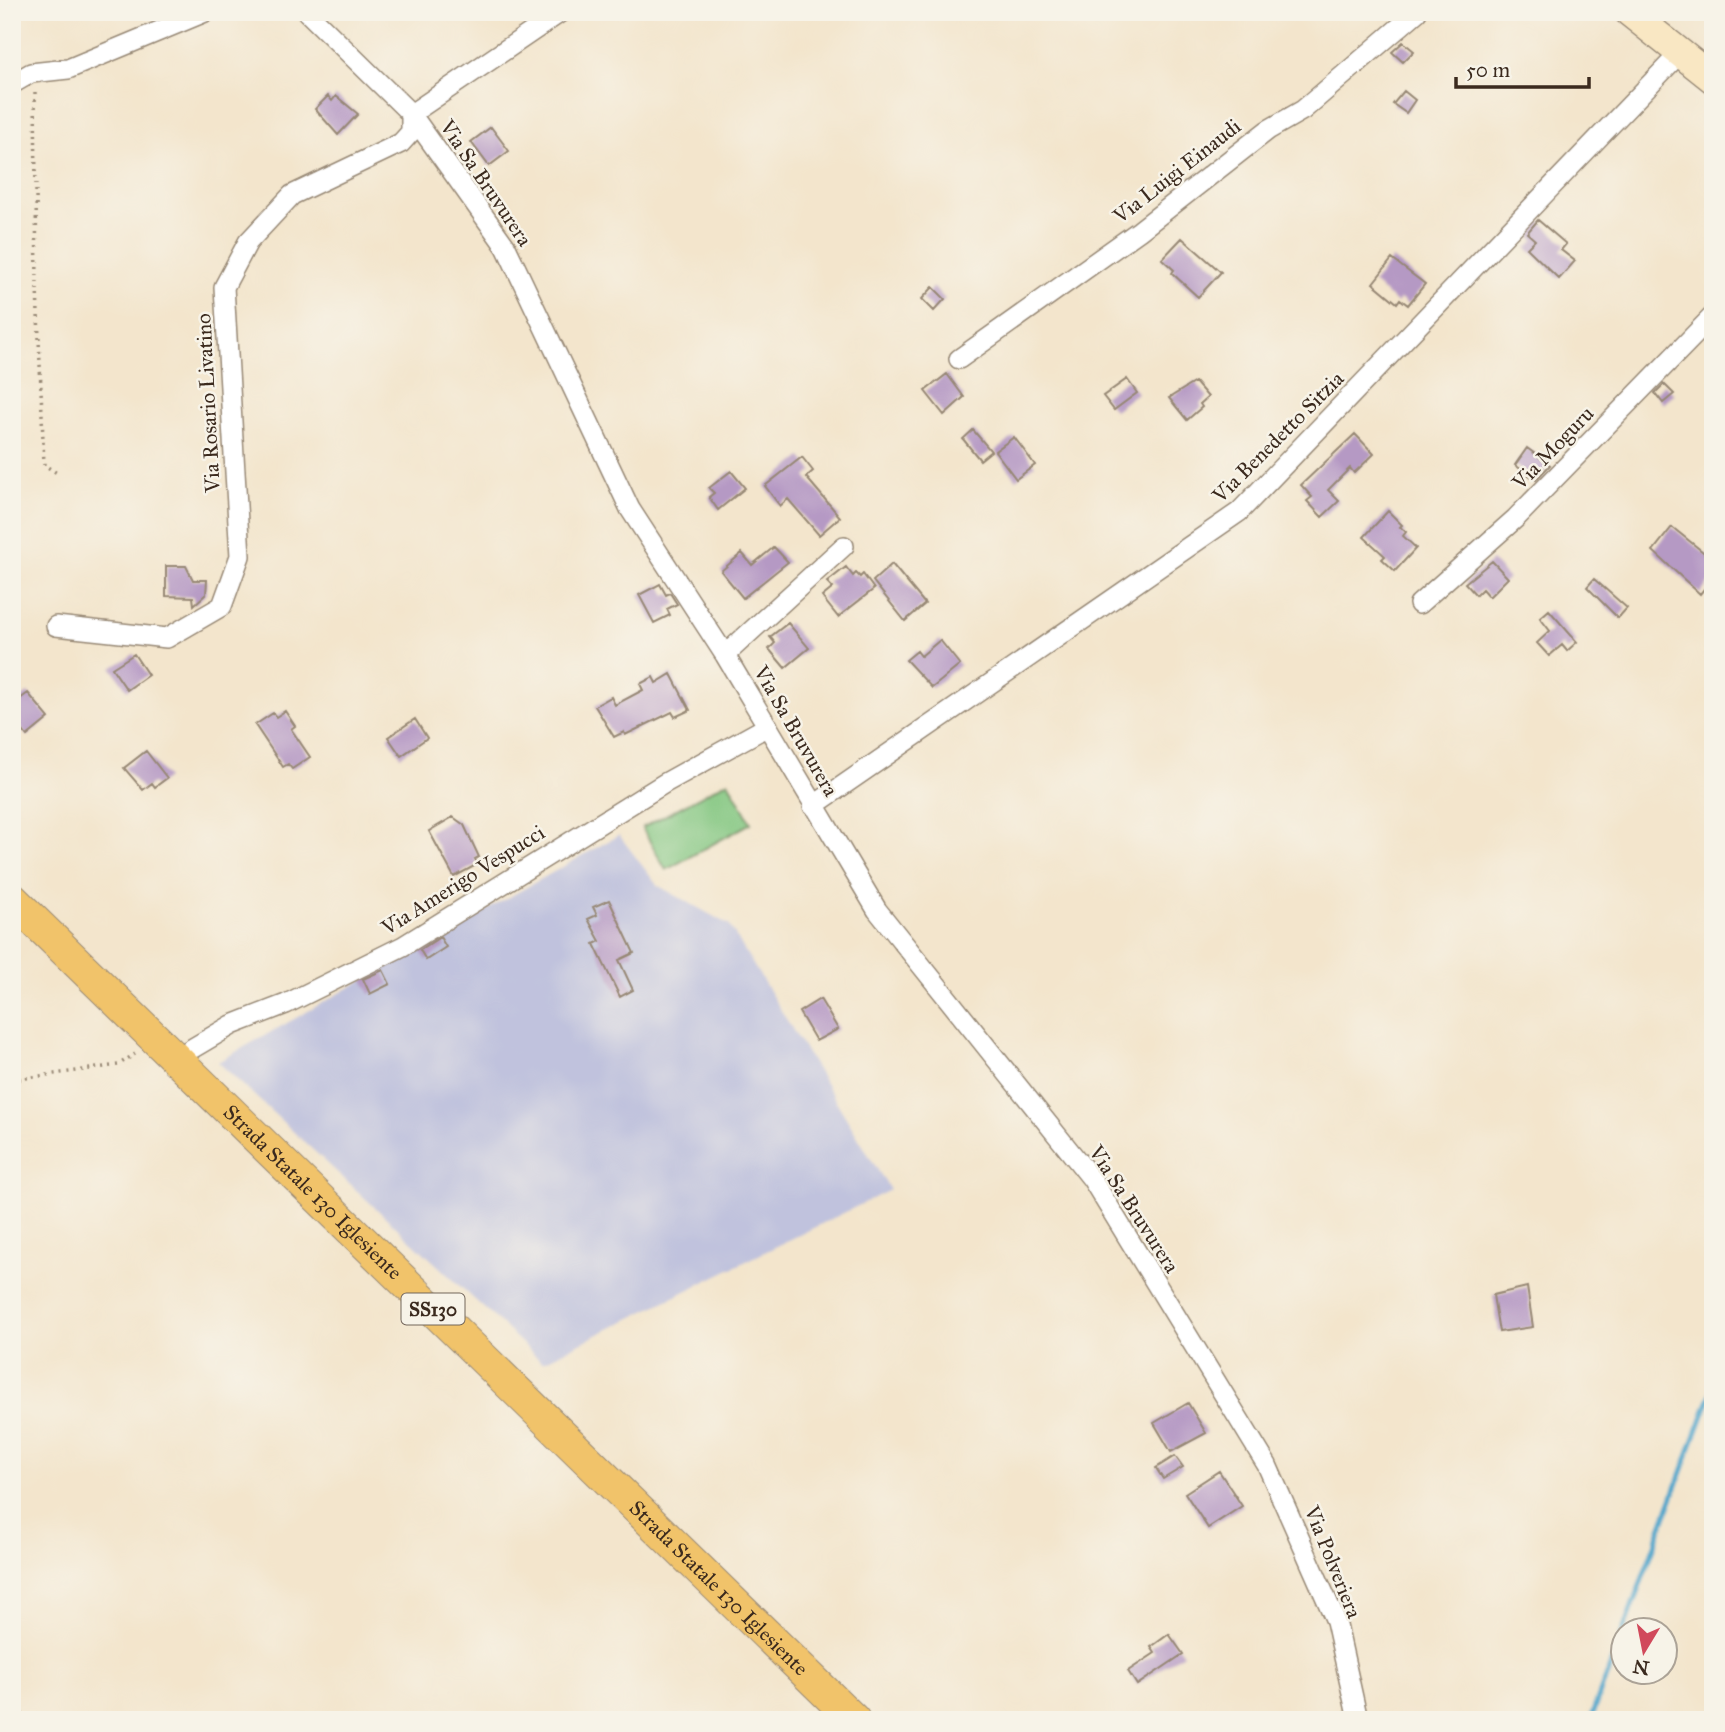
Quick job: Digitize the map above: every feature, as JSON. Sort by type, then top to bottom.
[{"type":"main road","points":[[1629,12],[1713,79]]},
{"type":"main road","name":"Strada Statale 130 Iglesiente","points":[[12,899],[854,1720]]},
{"type":"main road","name":"Strada Statale 130 Iglesiente","points":[[12,926],[827,1720]]},
{"type":"street","points":[[12,84],[31,73],[68,69],[205,12]]},
{"type":"street","name":"Via Sa Bruvurera","points":[[307,12],[411,114],[506,247],[630,509],[725,655],[877,910],[1092,1179],[1267,1465]]},
{"type":"street","points":[[411,114],[561,12]]},
{"type":"street","name":"Via Luigi Einaudi","points":[[959,359],[1139,231],[1268,130],[1303,110],[1417,12]]},
{"type":"street","name":"Via Benedetto Sitzia","points":[[813,806],[1239,512],[1680,53]]},
{"type":"street","name":"Via Rosario Livatino","points":[[56,626],[167,638],[222,606],[240,556],[224,287],[248,242],[292,195],[401,143],[411,132],[411,114]]},
{"type":"street","name":"Via Moguru","points":[[1419,604],[1516,519],[1713,316]]},
{"type":"street","points":[[725,655],[844,546]]},
{"type":"street","name":"Via Amerigo Vespucci","points":[[176,1058],[232,1025],[286,1004],[403,946],[653,789],[768,726]]},
{"type":"street","name":"Via Polveriera","points":[[1267,1465],[1336,1621],[1358,1720]]},
{"type":"path","points":[[31,73],[36,93],[37,288],[44,465],[57,473]]},
{"type":"path","points":[[12,1080],[118,1065],[140,1051]]},
{"type":"shaded area","points":[[619,835],[657,885],[729,925],[890,1190],[542,1362],[218,1062]]},
{"type":"green space","points":[[728,781],[751,823],[666,870],[642,828]]},
{"type":"building","points":[[1403,42],[1414,51],[1403,62],[1392,52]]},
{"type":"building","points":[[1404,91],[1415,100],[1406,113],[1393,104]]},
{"type":"building","points":[[328,96],[332,101],[336,96],[358,114],[338,135],[315,109]]},
{"type":"building","points":[[491,127],[509,151],[489,166],[471,142]]},
{"type":"building","points":[[1538,220],[1566,244],[1561,250],[1575,261],[1559,279],[1527,248],[1535,240],[1527,233]]},
{"type":"building","points":[[1182,238],[1221,272],[1198,297],[1172,273],[1174,270],[1162,259]]},
{"type":"building","points":[[1392,259],[1425,284],[1408,305],[1400,299],[1397,303],[1373,283]]},
{"type":"building","points":[[933,287],[945,299],[934,311],[922,299]]},
{"type":"building","points":[[947,374],[964,397],[944,415],[925,391]]},
{"type":"building","points":[[1127,379],[1137,393],[1114,410],[1103,396]]},
{"type":"building","points":[[1195,382],[1208,397],[1200,404],[1202,407],[1187,420],[1169,398]]},
{"type":"building","points":[[1664,384],[1674,394],[1663,403],[1655,393]]},
{"type":"building","points":[[973,430],[991,451],[980,460],[963,439]]},
{"type":"building","points":[[1355,434],[1374,454],[1354,473],[1350,468],[1328,490],[1339,501],[1322,517],[1307,501],[1312,497],[1301,485]]},
{"type":"building","points":[[1014,437],[1035,465],[1016,479],[995,451]]},
{"type":"building","points":[[1527,448],[1550,465],[1536,480],[1515,465]]},
{"type":"building","points":[[802,457],[813,471],[806,477],[840,517],[819,535],[788,499],[780,506],[765,486]]},
{"type":"building","points":[[731,471],[745,488],[718,510],[709,497],[714,493],[709,488]]},
{"type":"building","points":[[1388,511],[1402,525],[1400,527],[1406,532],[1403,536],[1416,548],[1395,571],[1382,559],[1385,556],[1364,537]]},
{"type":"building","points":[[1672,527],[1713,560],[1713,578],[1700,594],[1653,551]]},
{"type":"building","points":[[774,547],[788,562],[743,598],[721,571],[742,553],[752,565]]},
{"type":"building","points":[[1492,561],[1508,578],[1489,597],[1482,589],[1476,595],[1465,583]]},
{"type":"building","points":[[892,564],[925,604],[905,621],[873,581]]},
{"type":"building","points":[[166,566],[186,566],[193,580],[207,580],[206,594],[194,605],[193,597],[166,596]]},
{"type":"building","points":[[846,567],[853,576],[856,573],[860,577],[863,574],[874,589],[838,617],[822,597],[833,588],[827,582]]},
{"type":"building","points":[[1594,579],[1627,608],[1618,618],[1587,587]]},
{"type":"building","points":[[660,584],[666,595],[670,593],[677,604],[667,609],[670,615],[654,623],[639,595]]},
{"type":"building","points":[[1549,610],[1577,642],[1567,651],[1562,645],[1549,656],[1537,643],[1550,631],[1540,618]]},
{"type":"building","points":[[788,623],[809,648],[785,668],[769,649],[775,643],[770,637]]},
{"type":"building","points":[[940,640],[960,665],[932,688],[906,660],[917,651],[921,656]]},
{"type":"building","points":[[134,654],[148,675],[127,690],[112,668]]},
{"type":"building","points":[[671,674],[690,710],[675,717],[672,712],[625,735],[624,732],[614,737],[595,706],[611,697],[615,705],[643,690],[640,684],[653,677],[656,683]]},
{"type":"building","points":[[28,693],[49,718],[27,736],[12,717],[12,705]]},
{"type":"building","points":[[285,711],[295,726],[291,729],[310,757],[292,769],[288,764],[283,767],[255,725],[273,713],[276,717]]},
{"type":"building","points":[[415,719],[427,738],[401,756],[388,737]]},
{"type":"building","points":[[146,751],[167,778],[155,787],[152,783],[143,790],[124,768]]},
{"type":"building","points":[[453,817],[464,825],[479,857],[475,859],[478,864],[454,877],[429,831]]},
{"type":"building","points":[[609,900],[634,953],[619,960],[633,990],[620,997],[594,944],[600,941],[588,919],[597,915],[593,907]]},
{"type":"building","points":[[440,937],[446,947],[426,960],[420,950]]},
{"type":"building","points":[[383,970],[390,984],[370,994],[363,979]]},
{"type":"building","points":[[820,999],[838,1029],[816,1041],[799,1012]]},
{"type":"building","points":[[1527,1287],[1533,1327],[1499,1332],[1493,1295]]},
{"type":"building","points":[[1188,1403],[1206,1433],[1171,1452],[1154,1423]]},
{"type":"building","points":[[1175,1456],[1183,1467],[1163,1479],[1156,1468]]},
{"type":"building","points":[[1219,1471],[1242,1506],[1208,1528],[1185,1493]]},
{"type":"building","points":[[1169,1634],[1183,1654],[1137,1685],[1128,1671],[1155,1653],[1151,1647]]},
{"type":"waterway","points":[[1590,1720],[1713,1388]]}]
